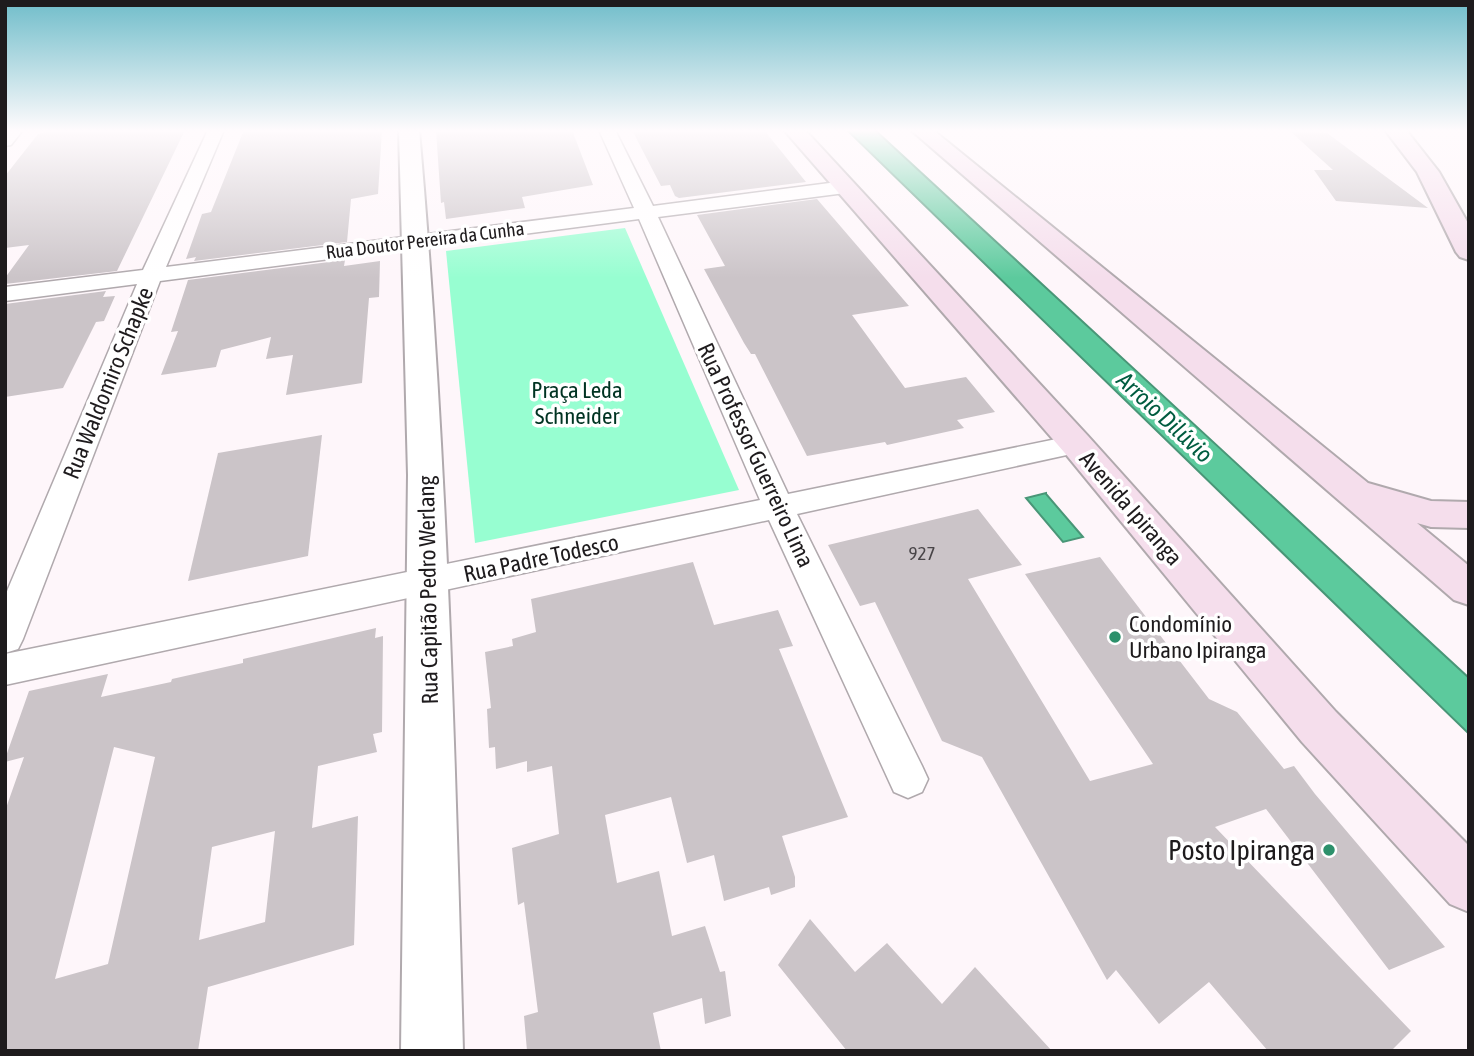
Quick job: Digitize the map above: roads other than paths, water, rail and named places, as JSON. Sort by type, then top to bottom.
[{"type":"main road","name":"Avenida Ipiranga","points":[[838,179],[1076,443],[1319,727],[1469,885]]},
{"type":"main road","points":[[979,179],[1469,589]]},
{"type":"main road","points":[[1432,179],[1469,252]]},
{"type":"main road","points":[[1356,492],[1431,514],[1469,515]]},
{"type":"street","name":"Rua Waldomiro Schapke","points":[[5,639],[152,274],[194,179]]},
{"type":"street","name":"Rua Capitão Pedro Werlang","points":[[413,179],[430,582],[432,1051]]},
{"type":"street","name":"Rua Professor Guerreiro Lima","points":[[630,179],[778,506],[908,779]]},
{"type":"street","name":"Rua Doutor Pereira da Cunha","points":[[5,294],[845,187]]},
{"type":"street","name":"Rua Padre Todesco","points":[[5,670],[1076,443]]},
{"type":"water","name":"Arroio Dilúvio","points":[[898,179],[928,179],[1469,678],[1469,734]]},
{"type":"water","points":[[1046,493],[1083,537],[1063,542],[1026,498]]},
{"type":"place","name":"Condomínio Urbano Ipiranga","points":[[1115,637]]},
{"type":"place","name":"Posto Ipiranga","points":[[1329,850]]},
{"type":"park label","name":"Praça Leda Schneider","points":[[577,403]]}]
